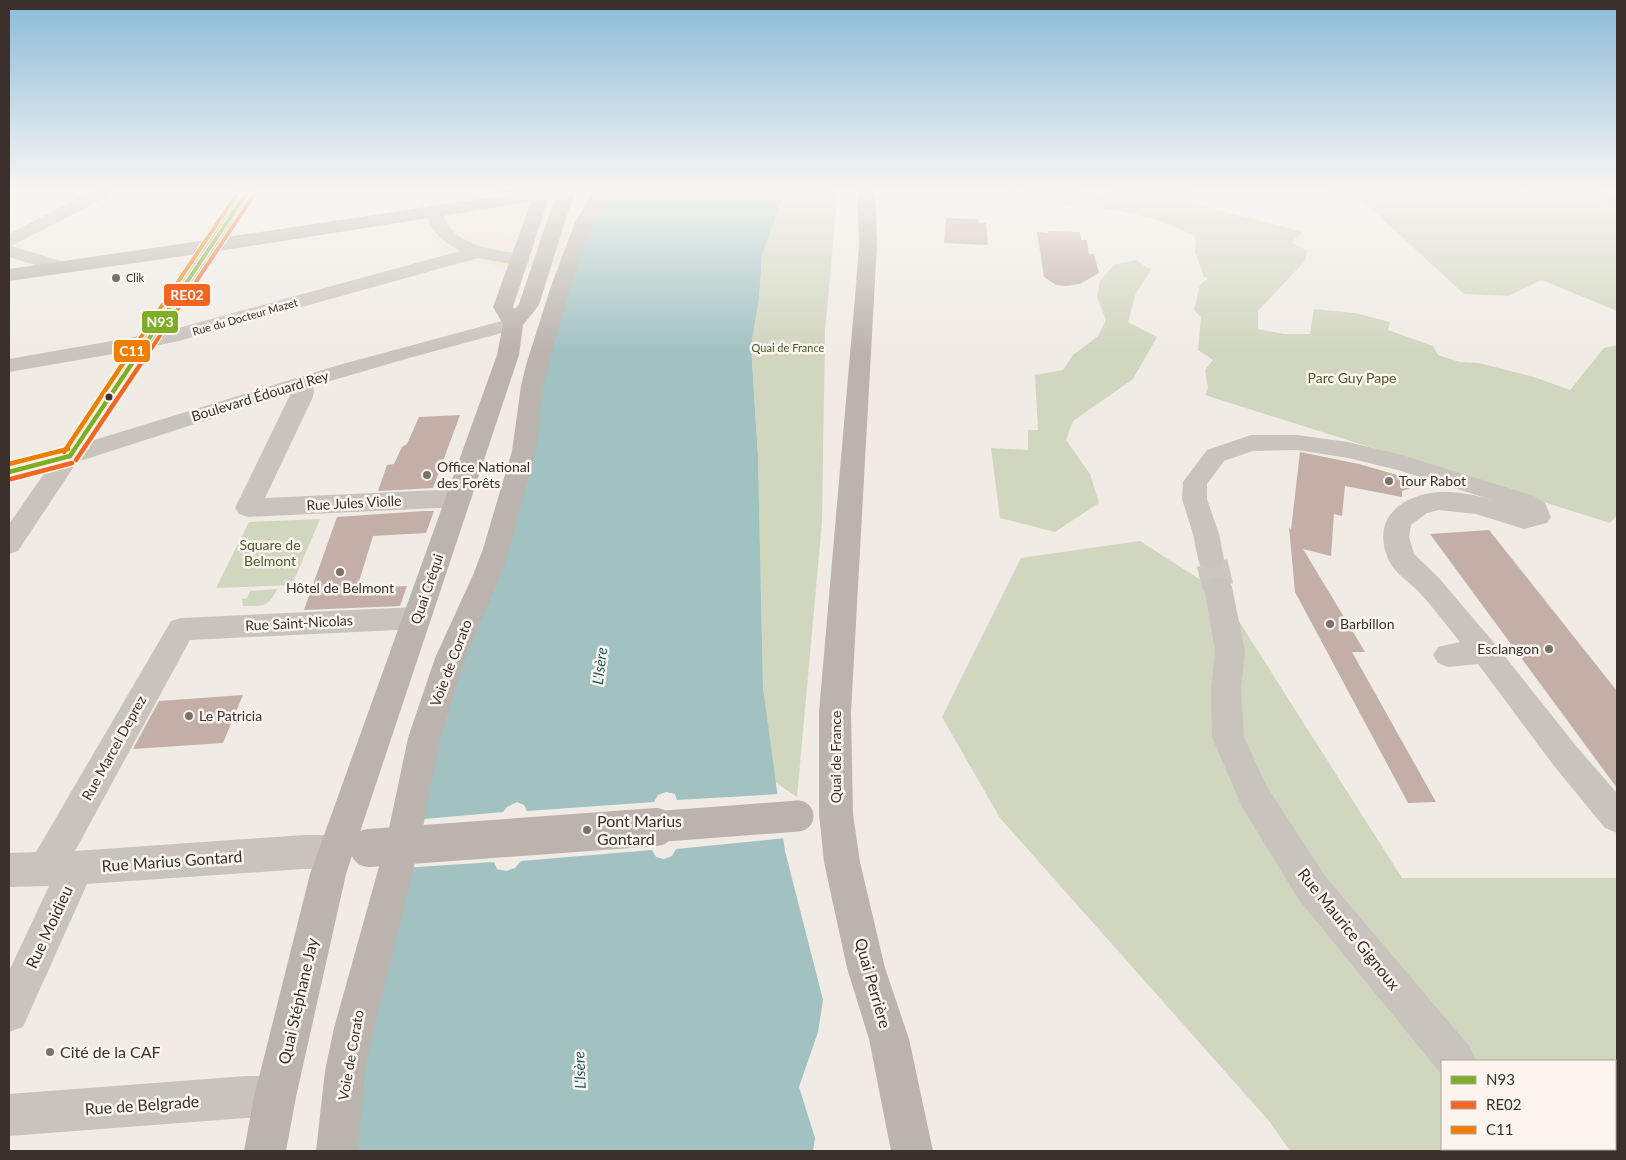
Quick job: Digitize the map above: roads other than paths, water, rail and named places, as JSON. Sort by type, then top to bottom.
[{"type":"main road","points":[[212,246],[215,242]]},
{"type":"main road","points":[[9,275],[236,242]]},
{"type":"main road","points":[[519,264],[526,242]]},
{"type":"main road","points":[[513,324],[529,306],[549,242]]},
{"type":"main road","name":"Voie de Corato","points":[[337,1151],[345,1072],[354,1028],[404,838],[424,738],[450,658],[487,575],[496,549],[524,451],[532,386],[537,365],[577,242]]},
{"type":"main road","name":"Quai de France","points":[[836,814],[835,712],[868,242]]},
{"type":"main road","name":"Quai Créqui","points":[[352,850],[344,823],[508,355],[513,324],[503,307],[519,264]]},
{"type":"main road","points":[[352,850],[836,814]]},
{"type":"main road","name":"Quai Perrière","points":[[836,814],[842,862],[866,968],[889,1039],[912,1151]]},
{"type":"main road","name":"Quai Stéphane Jay","points":[[266,1151],[275,1098],[324,890],[352,850]]},
{"type":"street","points":[[457,242],[462,246],[478,252],[504,258],[519,264]]},
{"type":"street","points":[[9,544],[212,246]]},
{"type":"street","points":[[9,251],[61,267]]},
{"type":"street","name":"Rue du Docteur Mazet","points":[[9,365],[172,337],[478,252]]},
{"type":"street","name":"Boulevard Édouard Rey","points":[[9,472],[70,456],[301,383],[457,338],[513,324]]},
{"type":"street","name":"Rue Jules Violle","points":[[301,383],[303,392],[301,398],[248,508],[459,498]]},
{"type":"street","name":"Rue Maurice Gignoux","points":[[1455,1060],[1312,888],[1254,796],[1228,737],[1226,690],[1230,651],[1215,573],[1203,526],[1194,503],[1195,483],[1203,465],[1223,451],[1242,444],[1278,441],[1306,443],[1395,461],[1525,502],[1536,509],[1538,518],[1531,521],[1484,506],[1433,502],[1411,510],[1398,521],[1396,537],[1402,559],[1429,585],[1485,652],[1565,756],[1617,817]]},
{"type":"street","name":"Rue Saint-Nicolas","points":[[181,629],[417,618]]},
{"type":"street","name":"Rue Marcel Deprez","points":[[61,868],[92,790],[129,719],[181,629]]},
{"type":"street","points":[[1448,655],[1485,652]]},
{"type":"street","name":"Rue Marius Gontard","points":[[9,870],[352,850]]},
{"type":"street","name":"Rue Moidieu","points":[[9,1013],[61,868]]},
{"type":"street","name":"Rue de Belgrade","points":[[9,1115],[246,1097],[275,1098]]},
{"type":"water","name":"L'Isère","points":[[583,242],[767,242],[762,255],[759,299],[751,346],[758,456],[763,687],[785,851],[823,1000],[818,1032],[799,1087],[815,1138],[813,1151],[352,1151],[352,1077],[444,699],[540,379]]},
{"type":"tunnel","points":[[1211,559],[1212,564]]},
{"type":"tunnel","points":[[1212,563],[1218,587]]},
{"type":"place","name":"Clik","points":[[116,278]]},
{"type":"place","name":"Office National des Forêts","points":[[427,475]]},
{"type":"place","name":"Tour Rabot","points":[[1389,481]]},
{"type":"place","name":"Hôtel de Belmont","points":[[340,572]]},
{"type":"place","name":"Barbillon","points":[[1330,624]]},
{"type":"place","name":"Esclangon","points":[[1549,649]]},
{"type":"place","name":"Le Patricia","points":[[189,716]]},
{"type":"place","name":"Pont Marius Gontard","points":[[587,830]]},
{"type":"place","name":"Cité de la CAF","points":[[50,1052]]},
{"type":"park label","name":"Parc Guy Pape","points":[[1352,378]]},
{"type":"park label","name":"Square de Belmont","points":[[270,554]]}]
